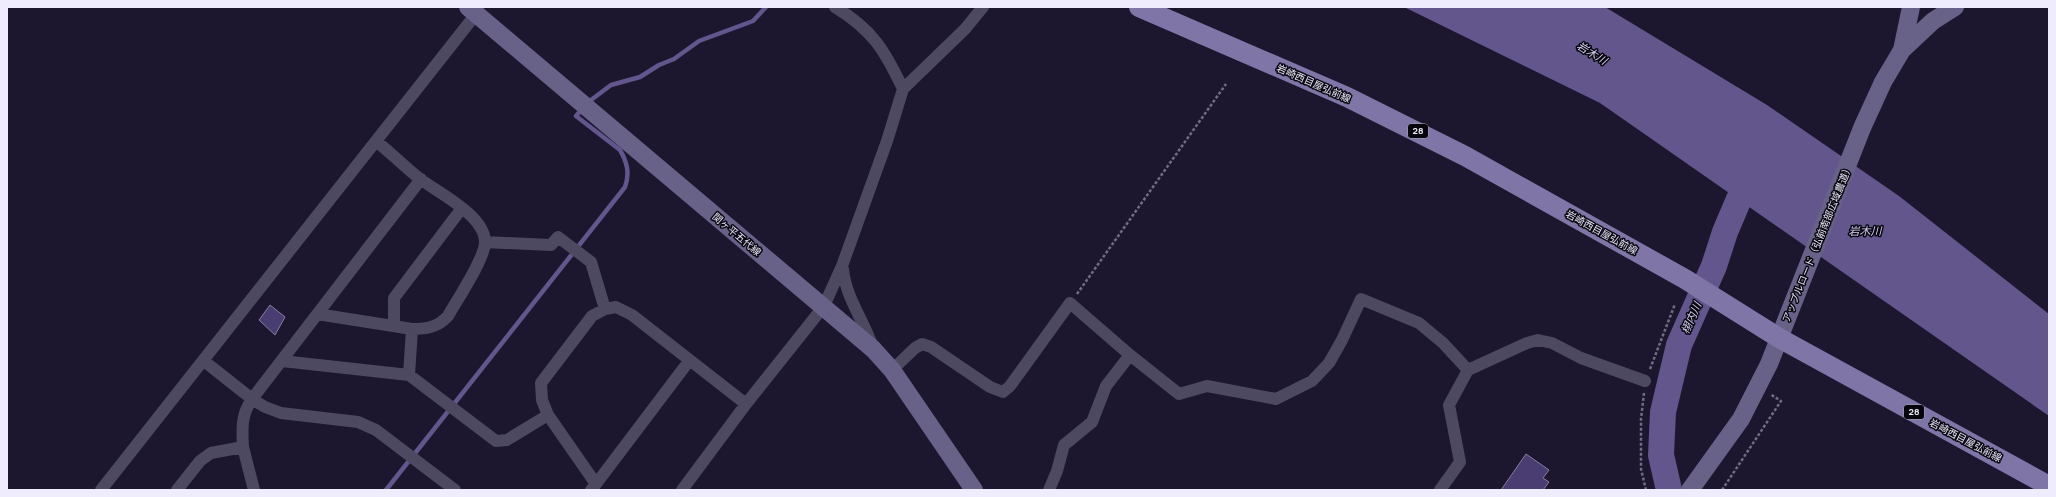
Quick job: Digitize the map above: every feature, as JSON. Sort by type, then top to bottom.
[{"type":"main road","name":"岩崎西目屋弘前線","points":[[1140,7],[1292,73],[1418,131],[1685,279],[1779,338],[2049,486]]},
{"type":"main road","points":[[1902,50],[1911,7]]},
{"type":"main road","name":"アップルロード（弘前南部広域農道）","points":[[1690,490],[1740,419],[1769,364],[1862,128],[1883,82],[1902,50],[1933,21],[1955,7]]},
{"type":"main road","name":"関ヶ平五代線","points":[[472,11],[824,306],[873,349],[892,370],[974,490]]},
{"type":"street","points":[[835,7],[851,16],[872,35],[892,64],[904,89]]},
{"type":"street","points":[[682,490],[746,404],[824,306],[842,266],[888,141],[904,89],[965,30],[984,7]]},
{"type":"street","points":[[101,490],[376,141],[472,11]]},
{"type":"street","points":[[318,314],[412,329],[424,329],[441,324],[448,316],[483,254],[485,242],[480,228],[462,208],[420,179],[376,141]]},
{"type":"street","points":[[254,490],[243,447],[242,421],[245,409],[420,179]]},
{"type":"street","points":[[394,326],[394,298],[462,208]]},
{"type":"street","points":[[485,242],[551,245],[558,238],[570,245],[591,262],[604,309]]},
{"type":"street","points":[[842,266],[844,286],[867,330],[873,349]]},
{"type":"street","points":[[892,370],[915,348],[922,344],[931,347],[990,387],[1003,392],[1010,386],[1070,303],[1130,355],[1179,394],[1207,386],[1276,399],[1312,381],[1329,363],[1342,340],[1361,299],[1419,323],[1443,343],[1468,370]]},
{"type":"street","points":[[690,361],[594,487],[548,415],[542,400],[541,383],[592,316],[604,309],[616,307],[632,314],[746,404]]},
{"type":"street","points":[[409,375],[412,329]]},
{"type":"street","points":[[1440,490],[1460,462],[1449,405],[1468,370],[1527,343],[1538,340],[1552,343],[1581,358],[1646,381]]},
{"type":"street","points":[[1049,490],[1057,471],[1064,445],[1092,422],[1106,386],[1130,355]]},
{"type":"street","points":[[204,361],[252,400],[265,408],[281,413],[358,422],[376,430],[455,490]]},
{"type":"street","points":[[282,361],[409,375],[496,441],[507,440],[548,415]]},
{"type":"street","points":[[177,490],[200,461],[210,453],[243,447]]},
{"type":"path","points":[[1070,303],[1226,84]]},
{"type":"path","points":[[1646,490],[1641,469],[1641,419],[1646,381],[1675,304]]},
{"type":"path","points":[[1722,490],[1781,401],[1758,386]]},
{"type":"water","name":"岩木川","points":[[1404,7],[1605,7],[1767,105],[1899,196],[2049,314],[2049,416],[1600,103]]},
{"type":"building","points":[[270,305],[285,317],[275,335],[259,320]]},
{"type":"building","points":[[1526,454],[1549,470],[1543,478],[1549,482],[1543,490],[1501,490]]},
{"type":"waterway","points":[[587,103],[611,85],[640,77],[659,65],[674,59],[699,41],[753,21],[766,7]]},
{"type":"waterway","points":[[386,490],[625,187],[627,182],[627,168],[620,150],[576,116],[582,109]]},
{"type":"waterway","name":"栩内川","points":[[1669,490],[1661,455],[1663,412],[1679,345],[1714,266],[1725,232],[1745,185],[1761,175]]}]
